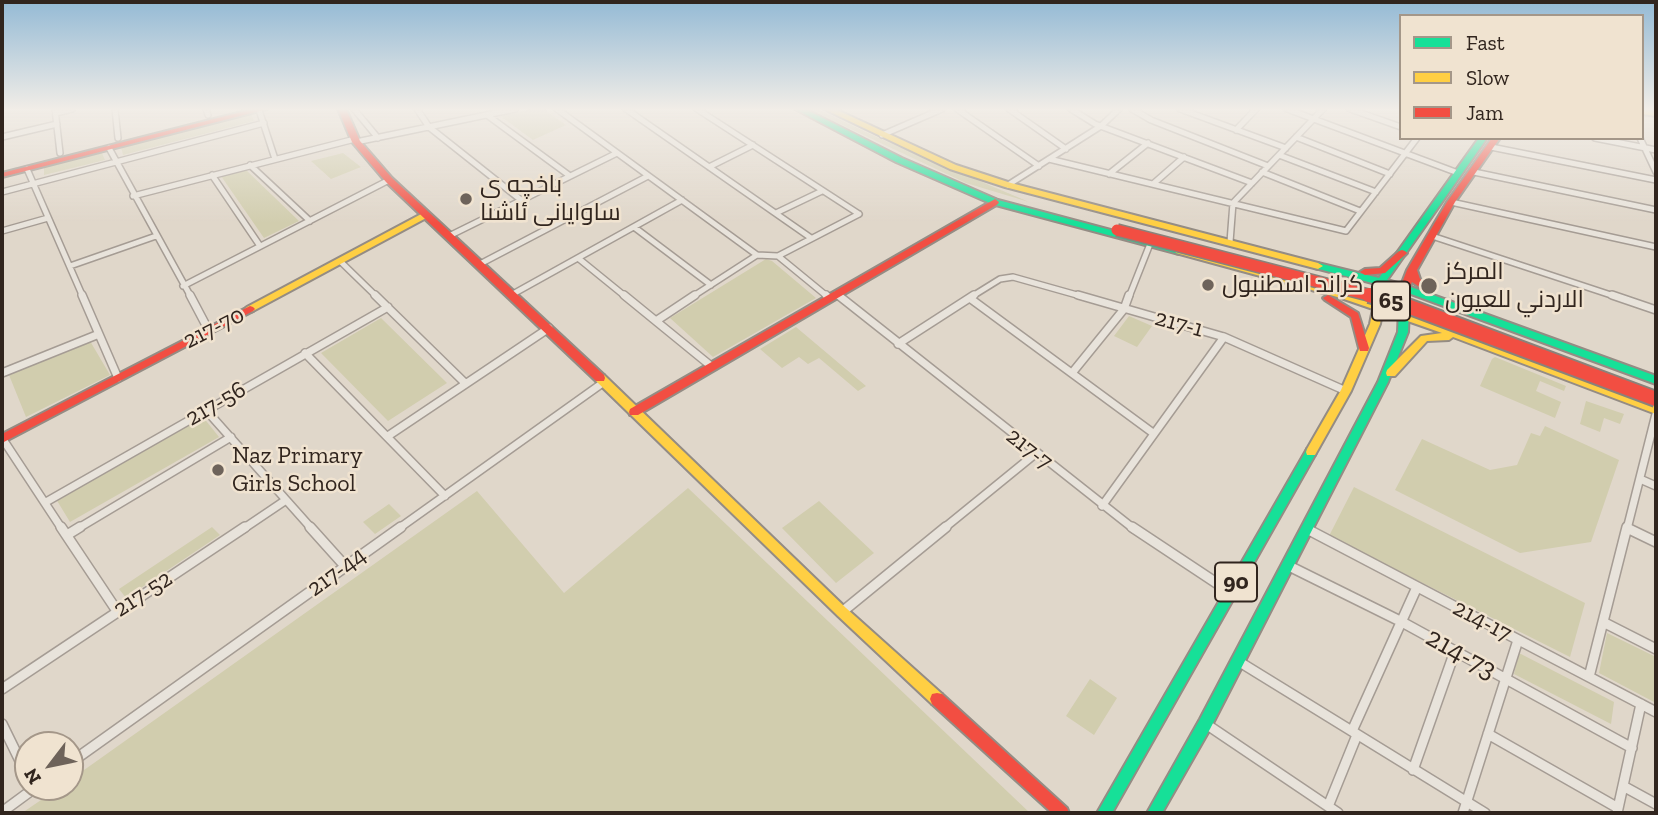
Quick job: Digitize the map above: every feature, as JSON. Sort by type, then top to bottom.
[{"type":"main road","points":[[2,167],[92,147]]},
{"type":"main road","points":[[2,175],[100,147]]},
{"type":"main road","points":[[361,147],[389,180],[425,215],[549,328],[842,612],[1062,813]]},
{"type":"main road","name":"65","points":[[876,147],[995,202],[1390,309],[1656,412]]},
{"type":"main road","name":"65","points":[[909,147],[996,187],[1036,201],[1402,304],[1656,399]]},
{"type":"main road","points":[[1385,277],[1458,173],[1484,147]]},
{"type":"main road","points":[[1408,279],[1451,202],[1474,172],[1487,147]]},
{"type":"main road","name":"65","points":[[953,167],[1103,212],[1345,271],[1408,279],[1457,305],[1656,380]]},
{"type":"main road","name":"65","points":[[947,182],[1397,296],[1656,391]]},
{"type":"main road","points":[[634,412],[995,202]]},
{"type":"main road","name":"217-70","points":[[2,438],[341,262],[425,215]]},
{"type":"main road","points":[[1345,271],[1380,271],[1402,253]]},
{"type":"main road","points":[[1209,261],[1336,302],[1358,320],[1364,348]]},
{"type":"main road","points":[[1268,275],[1317,286],[1327,284],[1330,279],[1328,272],[1312,263]]},
{"type":"main road","points":[[1312,263],[1346,274],[1390,309],[1431,302],[1457,305]]},
{"type":"main road","name":"90","points":[[1154,813],[1205,724],[1383,382],[1400,339],[1390,309],[1385,277]]},
{"type":"main road","points":[[1408,279],[1414,278],[1426,288],[1550,340]]},
{"type":"main road","name":"90","points":[[1104,813],[1346,391],[1364,348],[1408,279]]},
{"type":"main road","points":[[1390,309],[1384,319],[1396,323],[1400,339]]},
{"type":"main road","points":[[1481,343],[1468,333],[1465,326],[1468,320],[1480,317],[1550,340]]},
{"type":"main road","points":[[1383,382],[1424,338],[1445,335],[1481,343]]},
{"type":"street","points":[[59,147],[60,153]]},
{"type":"street","points":[[114,147],[116,163],[133,196],[209,331]]},
{"type":"street","points":[[2,192],[116,163],[164,147]]},
{"type":"street","points":[[272,147],[275,159]]},
{"type":"street","points":[[133,196],[325,147]]},
{"type":"street","points":[[454,147],[521,200]]},
{"type":"street","points":[[531,147],[570,176]]},
{"type":"street","points":[[609,147],[757,255],[778,256],[859,214],[756,147]]},
{"type":"street","points":[[680,147],[811,238]]},
{"type":"street","points":[[709,167],[749,147]]},
{"type":"street","points":[[1011,147],[1038,166]]},
{"type":"street","points":[[1008,185],[1069,147]]},
{"type":"street","points":[[1109,174],[1143,147]]},
{"type":"street","points":[[1158,147],[1252,183]]},
{"type":"street","points":[[1220,147],[1268,166]]},
{"type":"street","points":[[1321,147],[1390,174]]},
{"type":"street","points":[[1387,147],[1458,173]]},
{"type":"street","points":[[1049,159],[1346,231],[1411,147]]},
{"type":"street","points":[[1516,147],[1656,180]]},
{"type":"street","points":[[1640,147],[1656,150]]},
{"type":"street","points":[[1230,242],[1233,202],[1286,148]]},
{"type":"street","points":[[1645,148],[1656,172]]},
{"type":"street","points":[[449,236],[617,153]]},
{"type":"street","points":[[1279,155],[1376,192]]},
{"type":"street","points":[[1153,184],[1184,157]]},
{"type":"street","points":[[250,165],[310,221]]},
{"type":"street","points":[[27,169],[118,378]]},
{"type":"street","points":[[1262,172],[1360,211]]},
{"type":"street","points":[[1474,172],[1656,211]]},
{"type":"street","points":[[212,175],[260,246]]},
{"type":"street","points":[[480,264],[648,176]]},
{"type":"street","points":[[183,286],[389,180]]},
{"type":"street","points":[[776,213],[822,191]]},
{"type":"street","points":[[513,294],[682,200]]},
{"type":"street","points":[[1451,202],[1656,247]]},
{"type":"street","points":[[2,231],[48,218]]},
{"type":"street","points":[[634,227],[711,285]]},
{"type":"street","points":[[70,265],[156,236]]},
{"type":"street","points":[[1432,236],[1656,310]]},
{"type":"street","points":[[1072,373],[1124,309],[1150,244]]},
{"type":"street","points":[[656,321],[757,255]]},
{"type":"street","name":"217-7","points":[[778,256],[898,344],[1102,506],[1178,560],[1230,592]]},
{"type":"street","points":[[578,258],[711,366]]},
{"type":"street","points":[[341,262],[465,383]]},
{"type":"street","name":"217-1","points":[[971,299],[1006,277],[1224,337],[1346,391]]},
{"type":"street","points":[[898,344],[971,299],[1153,433]]},
{"type":"street","name":"217-56","points":[[46,502],[388,307]]},
{"type":"street","points":[[388,436],[549,328]]},
{"type":"street","points":[[2,371],[99,334]]},
{"type":"street","points":[[1102,506],[1224,337]]},
{"type":"street","points":[[305,353],[445,496]]},
{"type":"street","name":"217-44","points":[[84,753],[604,382]]},
{"type":"street","points":[[206,410],[345,566]]},
{"type":"street","points":[[1589,677],[1656,412]]},
{"type":"street","points":[[67,535],[231,437]]},
{"type":"street","points":[[2,438],[117,611]]},
{"type":"street","points":[[842,612],[1035,454]]},
{"type":"street","points":[[1640,479],[1656,486]]},
{"type":"street","name":"217-52","points":[[2,689],[286,500]]},
{"type":"street","points":[[1627,528],[1656,542]]},
{"type":"street","name":"214-17","points":[[1307,529],[1656,712]]},
{"type":"street","name":"214-73","points":[[1287,565],[1402,622],[1632,748]]},
{"type":"street","points":[[1329,804],[1354,733],[1417,587]]},
{"type":"street","points":[[1603,622],[1656,649]]},
{"type":"street","points":[[1463,813],[1518,640]]},
{"type":"street","points":[[1413,770],[1455,651]]},
{"type":"street","points":[[1236,660],[1485,813]]},
{"type":"street","points":[[1488,734],[1618,811],[1641,704]]},
{"type":"street","points":[[2,724],[14,748]]},
{"type":"street","points":[[1205,724],[1329,804],[1338,813]]},
{"type":"street","points":[[1623,786],[1656,804]]},
{"type":"street","points":[[2,812],[17,801]]},
{"type":"shaded area","points":[[121,147],[154,147],[123,155]]},
{"type":"shaded area","points":[[889,147],[900,147],[1029,202],[966,183]]},
{"type":"shaded area","points":[[102,153],[105,160],[44,175],[44,167]]},
{"type":"shaded area","points":[[343,153],[361,167],[331,179],[311,161]]},
{"type":"shaded area","points":[[245,169],[299,221],[264,238],[221,176]]},
{"type":"shaded area","points":[[766,259],[772,261],[816,298],[713,357],[670,318]]},
{"type":"shaded area","points":[[1129,316],[1152,326],[1137,347],[1114,336]]},
{"type":"shaded area","points":[[381,318],[447,383],[388,421],[321,353]]},
{"type":"shaded area","points":[[796,327],[866,386],[858,391],[819,358],[808,364],[799,357],[782,368],[760,349]]},
{"type":"shaded area","points":[[90,341],[110,375],[26,417],[9,375]]},
{"type":"shaded area","points":[[1495,357],[1566,386],[1564,391],[1540,381],[1536,391],[1561,402],[1555,418],[1480,386]]},
{"type":"shaded area","points":[[1586,401],[1624,414],[1620,424],[1604,418],[1600,432],[1580,424]]},
{"type":"shaded area","points":[[203,417],[219,437],[70,522],[56,499]]},
{"type":"shaded area","points":[[1545,426],[1619,460],[1591,542],[1520,553],[1395,490],[1422,439],[1490,470],[1517,465],[1531,433],[1540,436]]},
{"type":"shaded area","points":[[1354,487],[1585,603],[1570,657],[1329,536]]},
{"type":"shaded area","points":[[688,488],[1030,813],[22,813],[40,801],[84,801],[84,770],[477,491],[564,593]]},
{"type":"shaded area","points":[[819,501],[874,553],[836,583],[782,528]]},
{"type":"shaded area","points":[[389,504],[401,516],[375,534],[363,522]]},
{"type":"shaded area","points":[[212,527],[220,535],[126,598],[119,589]]},
{"type":"shaded area","points":[[1607,633],[1656,657],[1656,703],[1599,673]]},
{"type":"shaded area","points":[[1519,653],[1614,702],[1611,724],[1514,674]]},
{"type":"shaded area","points":[[1090,679],[1117,698],[1094,735],[1066,716]]},
{"type":"traffic: fast","points":[[874,147],[995,202],[1179,251]]},
{"type":"traffic: fast","points":[[1382,281],[1477,147]]},
{"type":"traffic: fast","points":[[1318,266],[1405,288],[1656,380]]},
{"type":"traffic: fast","points":[[1154,813],[1205,724],[1383,382],[1403,332],[1404,309]]},
{"type":"traffic: fast","points":[[1104,813],[1311,452]]},
{"type":"traffic: slow","points":[[910,147],[953,167],[1008,185],[1318,266]]},
{"type":"traffic: slow","points":[[250,309],[425,215]]},
{"type":"traffic: slow","points":[[1179,251],[1344,295],[1487,345],[1656,410]]},
{"type":"traffic: slow","points":[[1311,452],[1346,391],[1375,324],[1379,300]]},
{"type":"traffic: slow","points":[[1391,373],[1424,338],[1449,336]]},
{"type":"traffic: slow","points":[[600,378],[842,612],[937,699]]},
{"type":"traffic: jam","points":[[2,175],[113,147]]},
{"type":"traffic: jam","points":[[360,147],[389,180],[600,378]]},
{"type":"traffic: jam","points":[[1405,288],[1411,272],[1451,202],[1490,147]]},
{"type":"traffic: jam","points":[[634,412],[995,202]]},
{"type":"traffic: jam","points":[[1117,230],[1402,304],[1656,399]]},
{"type":"traffic: jam","points":[[1365,272],[1382,271],[1402,253]]},
{"type":"traffic: jam","points":[[1412,270],[1416,281],[1430,290]]},
{"type":"traffic: jam","points":[[1328,298],[1355,315],[1364,348]]},
{"type":"traffic: jam","points":[[2,439],[250,309]]},
{"type":"traffic: jam","points":[[937,699],[1062,813]]},
{"type":"place","name":"باخچه ى ساوايانى ئاشنا","points":[[466,199]]},
{"type":"place","name":"كراند اسطنبول","points":[[1208,285]]},
{"type":"place","name":"المركز الاردني للعيون","points":[[1429,286]]},
{"type":"place","name":"Naz Primary Girls School","points":[[218,470]]}]
